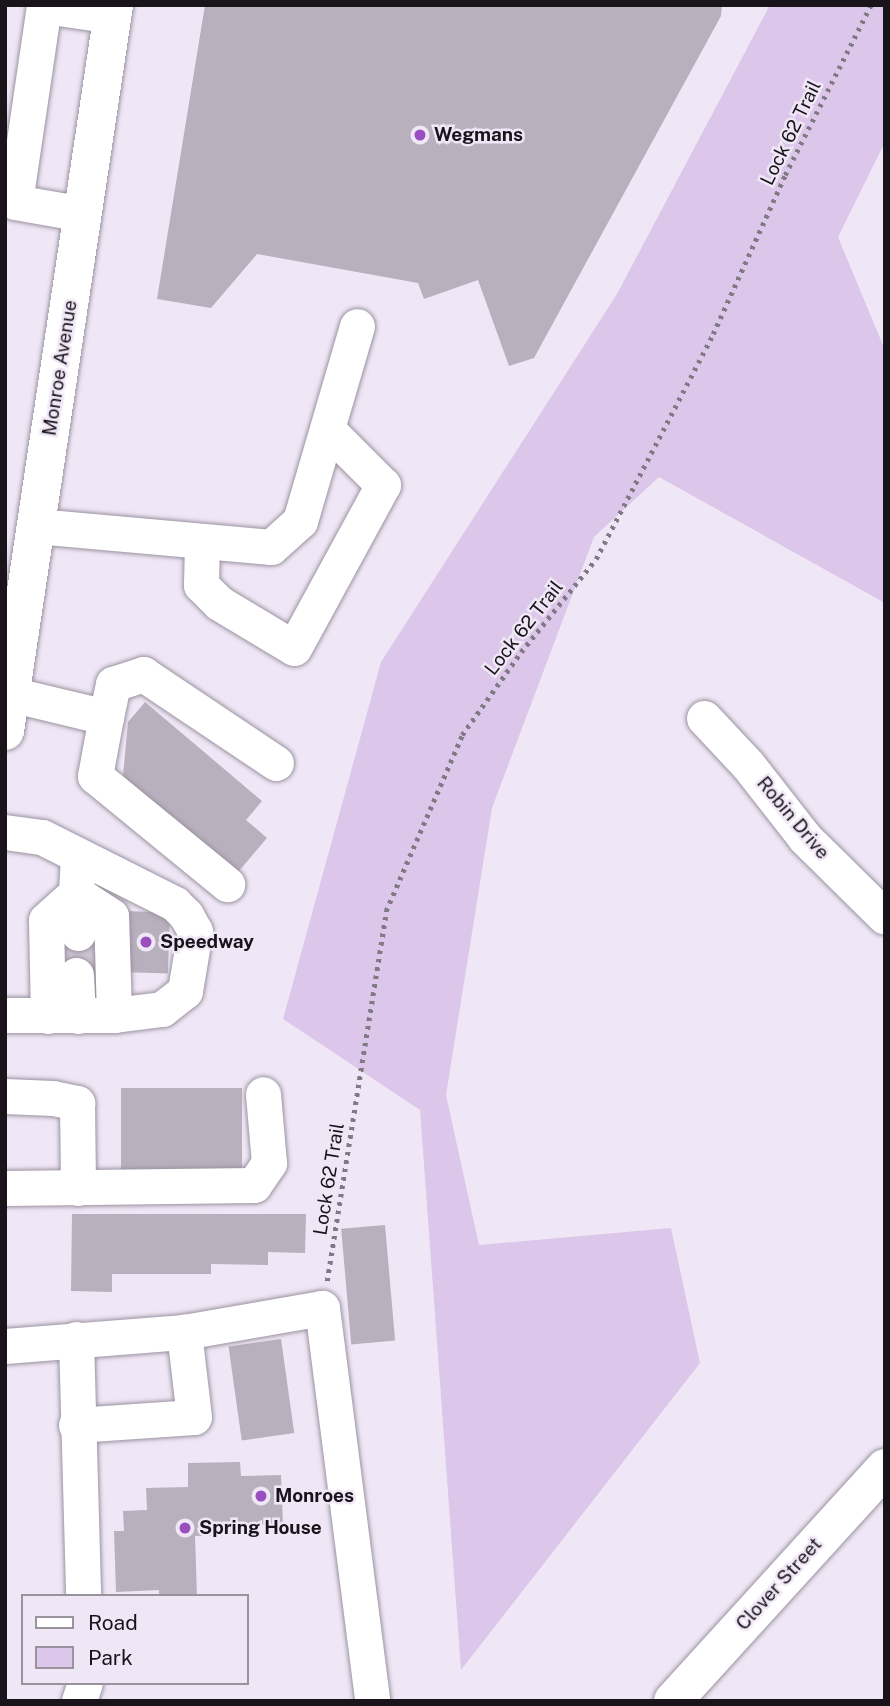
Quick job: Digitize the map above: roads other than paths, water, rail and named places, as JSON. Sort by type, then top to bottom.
[{"type":"main road","name":"Monroe Avenue","points":[[8,713],[113,11]]},
{"type":"main road","name":"Clover Street","points":[[682,1698],[885,1468]]},
{"type":"street","points":[[83,214],[15,202],[44,6],[113,11]]},
{"type":"street","points":[[36,526],[202,543],[271,547],[300,521],[357,326]]},
{"type":"street","points":[[202,543],[201,585],[219,603],[294,648],[383,485],[327,429]]},
{"type":"street","points":[[227,884],[95,776],[113,684],[144,674],[275,763]]},
{"type":"street","points":[[8,713],[106,717]]},
{"type":"street","name":"Robin Drive","points":[[704,718],[748,765],[806,838],[885,917]]},
{"type":"street","points":[[5,832],[42,837],[78,858],[175,904],[186,915],[195,931],[185,991],[162,1009],[114,1015],[5,1016]]},
{"type":"street","points":[[78,858],[78,933]]},
{"type":"street","points":[[76,893],[111,916],[114,1015]]},
{"type":"street","points":[[63,1016],[47,920],[76,893]]},
{"type":"street","points":[[63,1016],[76,975]]},
{"type":"street","points":[[5,1188],[254,1185],[269,1163],[263,1094]]},
{"type":"street","points":[[5,1096],[53,1098],[77,1103],[78,1188]]},
{"type":"street","points":[[5,1346],[184,1332],[322,1308],[372,1701]]},
{"type":"street","points":[[76,1425],[194,1417],[184,1332]]},
{"type":"street","points":[[76,1339],[76,1425],[83,1594]]},
{"type":"tunnel","points":[[76,975],[78,933]]},
{"type":"place","name":"Wegmans","points":[[420,135]]},
{"type":"place","name":"Speedway","points":[[146,942]]},
{"type":"place","name":"Monroes","points":[[261,1496]]},
{"type":"place","name":"Spring House","points":[[185,1528]]}]
